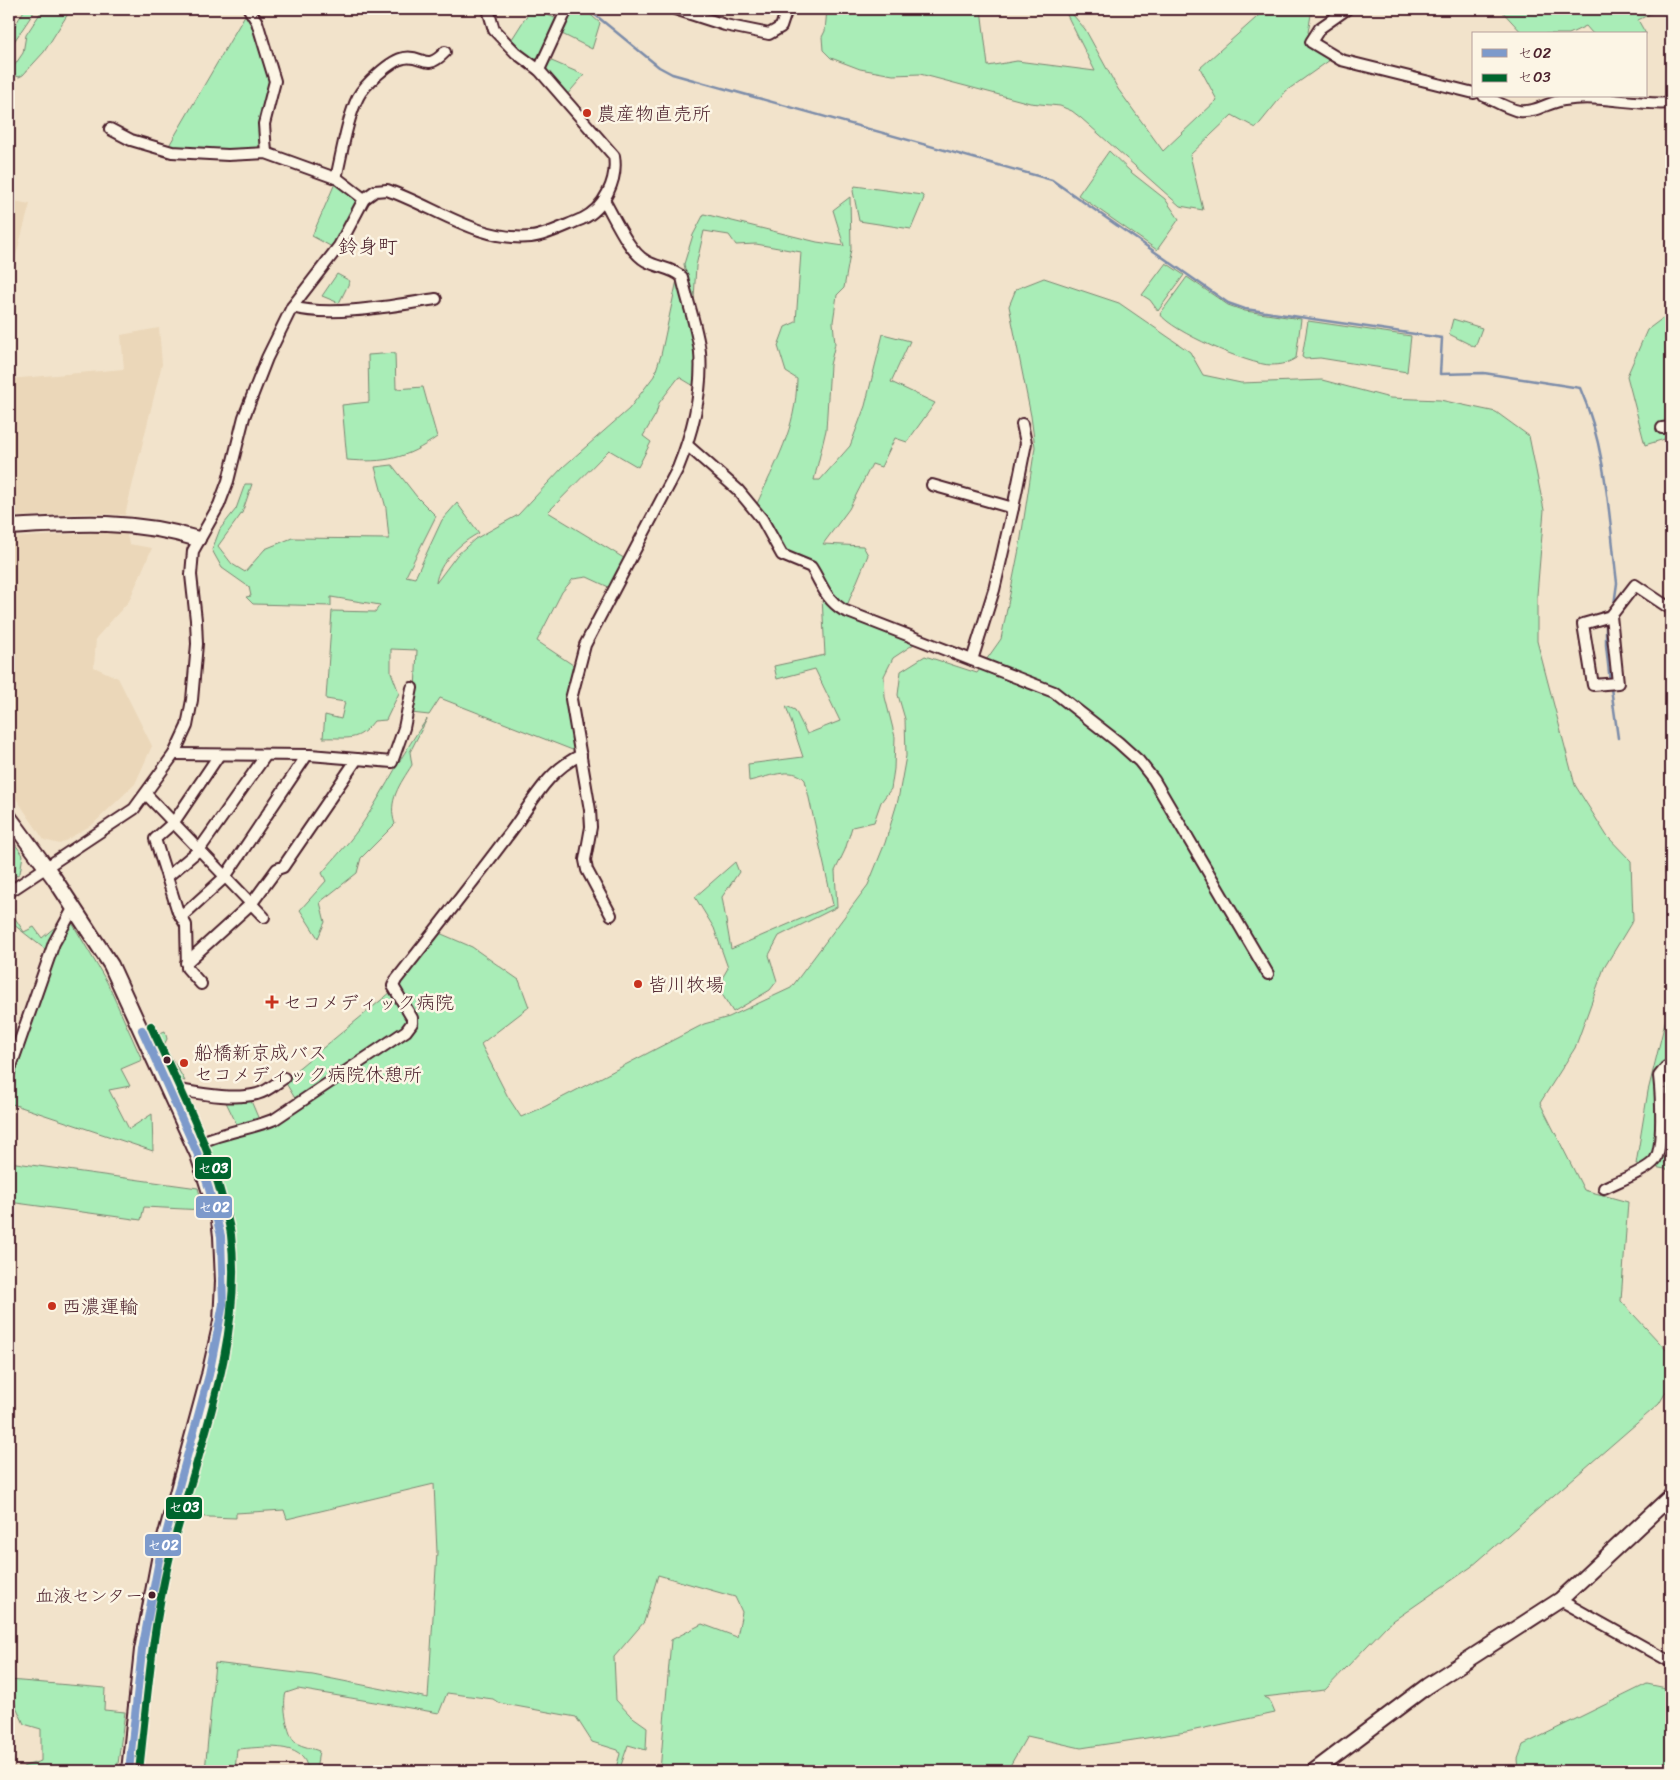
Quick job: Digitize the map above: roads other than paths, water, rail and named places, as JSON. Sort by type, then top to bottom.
[{"type":"street","points":[[249,9],[257,22],[275,81],[264,124],[266,153]]},
{"type":"street","points":[[9,892],[134,809],[174,754],[187,726],[192,700],[197,636],[191,561],[198,539],[219,505],[228,481],[244,417],[267,358],[292,307],[339,246],[364,199],[375,191],[387,190],[456,222],[518,237],[545,234],[587,216],[598,210],[604,200],[616,172],[614,156],[539,70],[516,53],[494,30],[488,9]]},
{"type":"street","points":[[539,70],[567,9]]},
{"type":"street","points":[[675,9],[725,25],[769,34],[781,27],[787,9]]},
{"type":"street","points":[[1347,9],[1320,28],[1311,42],[1341,60],[1472,93]]},
{"type":"street","points":[[336,178],[358,95],[384,69],[404,57],[428,64],[440,58],[445,52]]},
{"type":"street","points":[[1488,98],[1517,111],[1532,111],[1562,100],[1593,98],[1658,104],[1671,103]]},
{"type":"street","points":[[110,128],[132,140],[172,152],[228,155],[266,153],[336,178],[364,199]]},
{"type":"street","points":[[604,200],[637,255],[648,262],[677,272],[682,277],[700,352],[698,394],[687,445],[678,468],[585,645],[571,699],[591,827],[585,860],[587,870],[611,915]]},
{"type":"street","points":[[292,307],[303,310],[344,310],[436,299]]},
{"type":"street","points":[[972,660],[994,590],[1013,508],[1026,443],[1022,424]]},
{"type":"street","points":[[687,445],[744,498],[762,519],[782,554],[810,567],[824,594],[832,603],[843,610],[1054,692],[1139,761],[1154,780],[1268,974]]},
{"type":"street","points":[[932,485],[1013,508]]},
{"type":"street","points":[[9,527],[114,523],[158,528],[198,539]]},
{"type":"street","points":[[1611,616],[1618,683],[1593,685],[1583,624],[1611,616],[1635,585],[1671,609]]},
{"type":"street","points":[[174,754],[308,755],[392,762],[404,728],[412,688]]},
{"type":"street","points":[[201,984],[187,968],[186,925],[181,917],[155,838],[174,822],[219,754]]},
{"type":"street","points":[[193,1146],[220,1134],[275,1119],[406,1031],[412,1023],[412,1018],[393,986],[396,980],[514,828],[543,784],[567,761],[581,754]]},
{"type":"street","points":[[167,876],[199,850],[266,755]]},
{"type":"street","points":[[181,917],[225,877],[308,755]]},
{"type":"street","points":[[186,963],[252,903],[278,869],[283,867],[357,759]]},
{"type":"street","points":[[146,794],[264,917]]},
{"type":"street","points":[[9,817],[74,907],[111,965],[193,1146],[218,1220],[223,1255],[223,1304],[209,1375],[159,1560],[142,1650],[129,1771]]},
{"type":"street","points":[[9,1072],[54,943],[74,907]]},
{"type":"street","points":[[1604,1188],[1646,1167],[1656,1158],[1661,1126],[1659,1076],[1666,1067],[1671,1067]]},
{"type":"street","points":[[166,1088],[202,1094],[253,1095],[266,1091],[284,1078]]},
{"type":"street","points":[[1318,1770],[1427,1686],[1560,1600],[1671,1496]]},
{"type":"street","points":[[1560,1600],[1671,1662]]},
{"type":"waterway","points":[[588,9],[659,67],[672,74],[1052,180],[1228,303],[1245,309],[1442,338],[1440,374],[1484,373],[1580,388],[1596,435],[1606,484],[1617,583],[1614,605]]},
{"type":"waterway","points":[[1606,620],[1606,645],[1610,682]]},
{"type":"waterway","points":[[1611,688],[1618,738]]},
{"type":"place","name":"農産物直売所","points":[[587,113]]},
{"type":"place","name":"皆川牧場","points":[[638,984]]},
{"type":"place","name":"セコメディック病院","points":[[272,1002]]},
{"type":"place","name":"船橋新京成バス セコメディック病院休憩所","points":[[184,1063]]},
{"type":"place","name":"西濃運輸","points":[[52,1306]]},
{"type":"place","name":"血液センター","points":[[152,1595]]},
{"type":"district","name":"鈴身町","points":[[368,246]]}]
